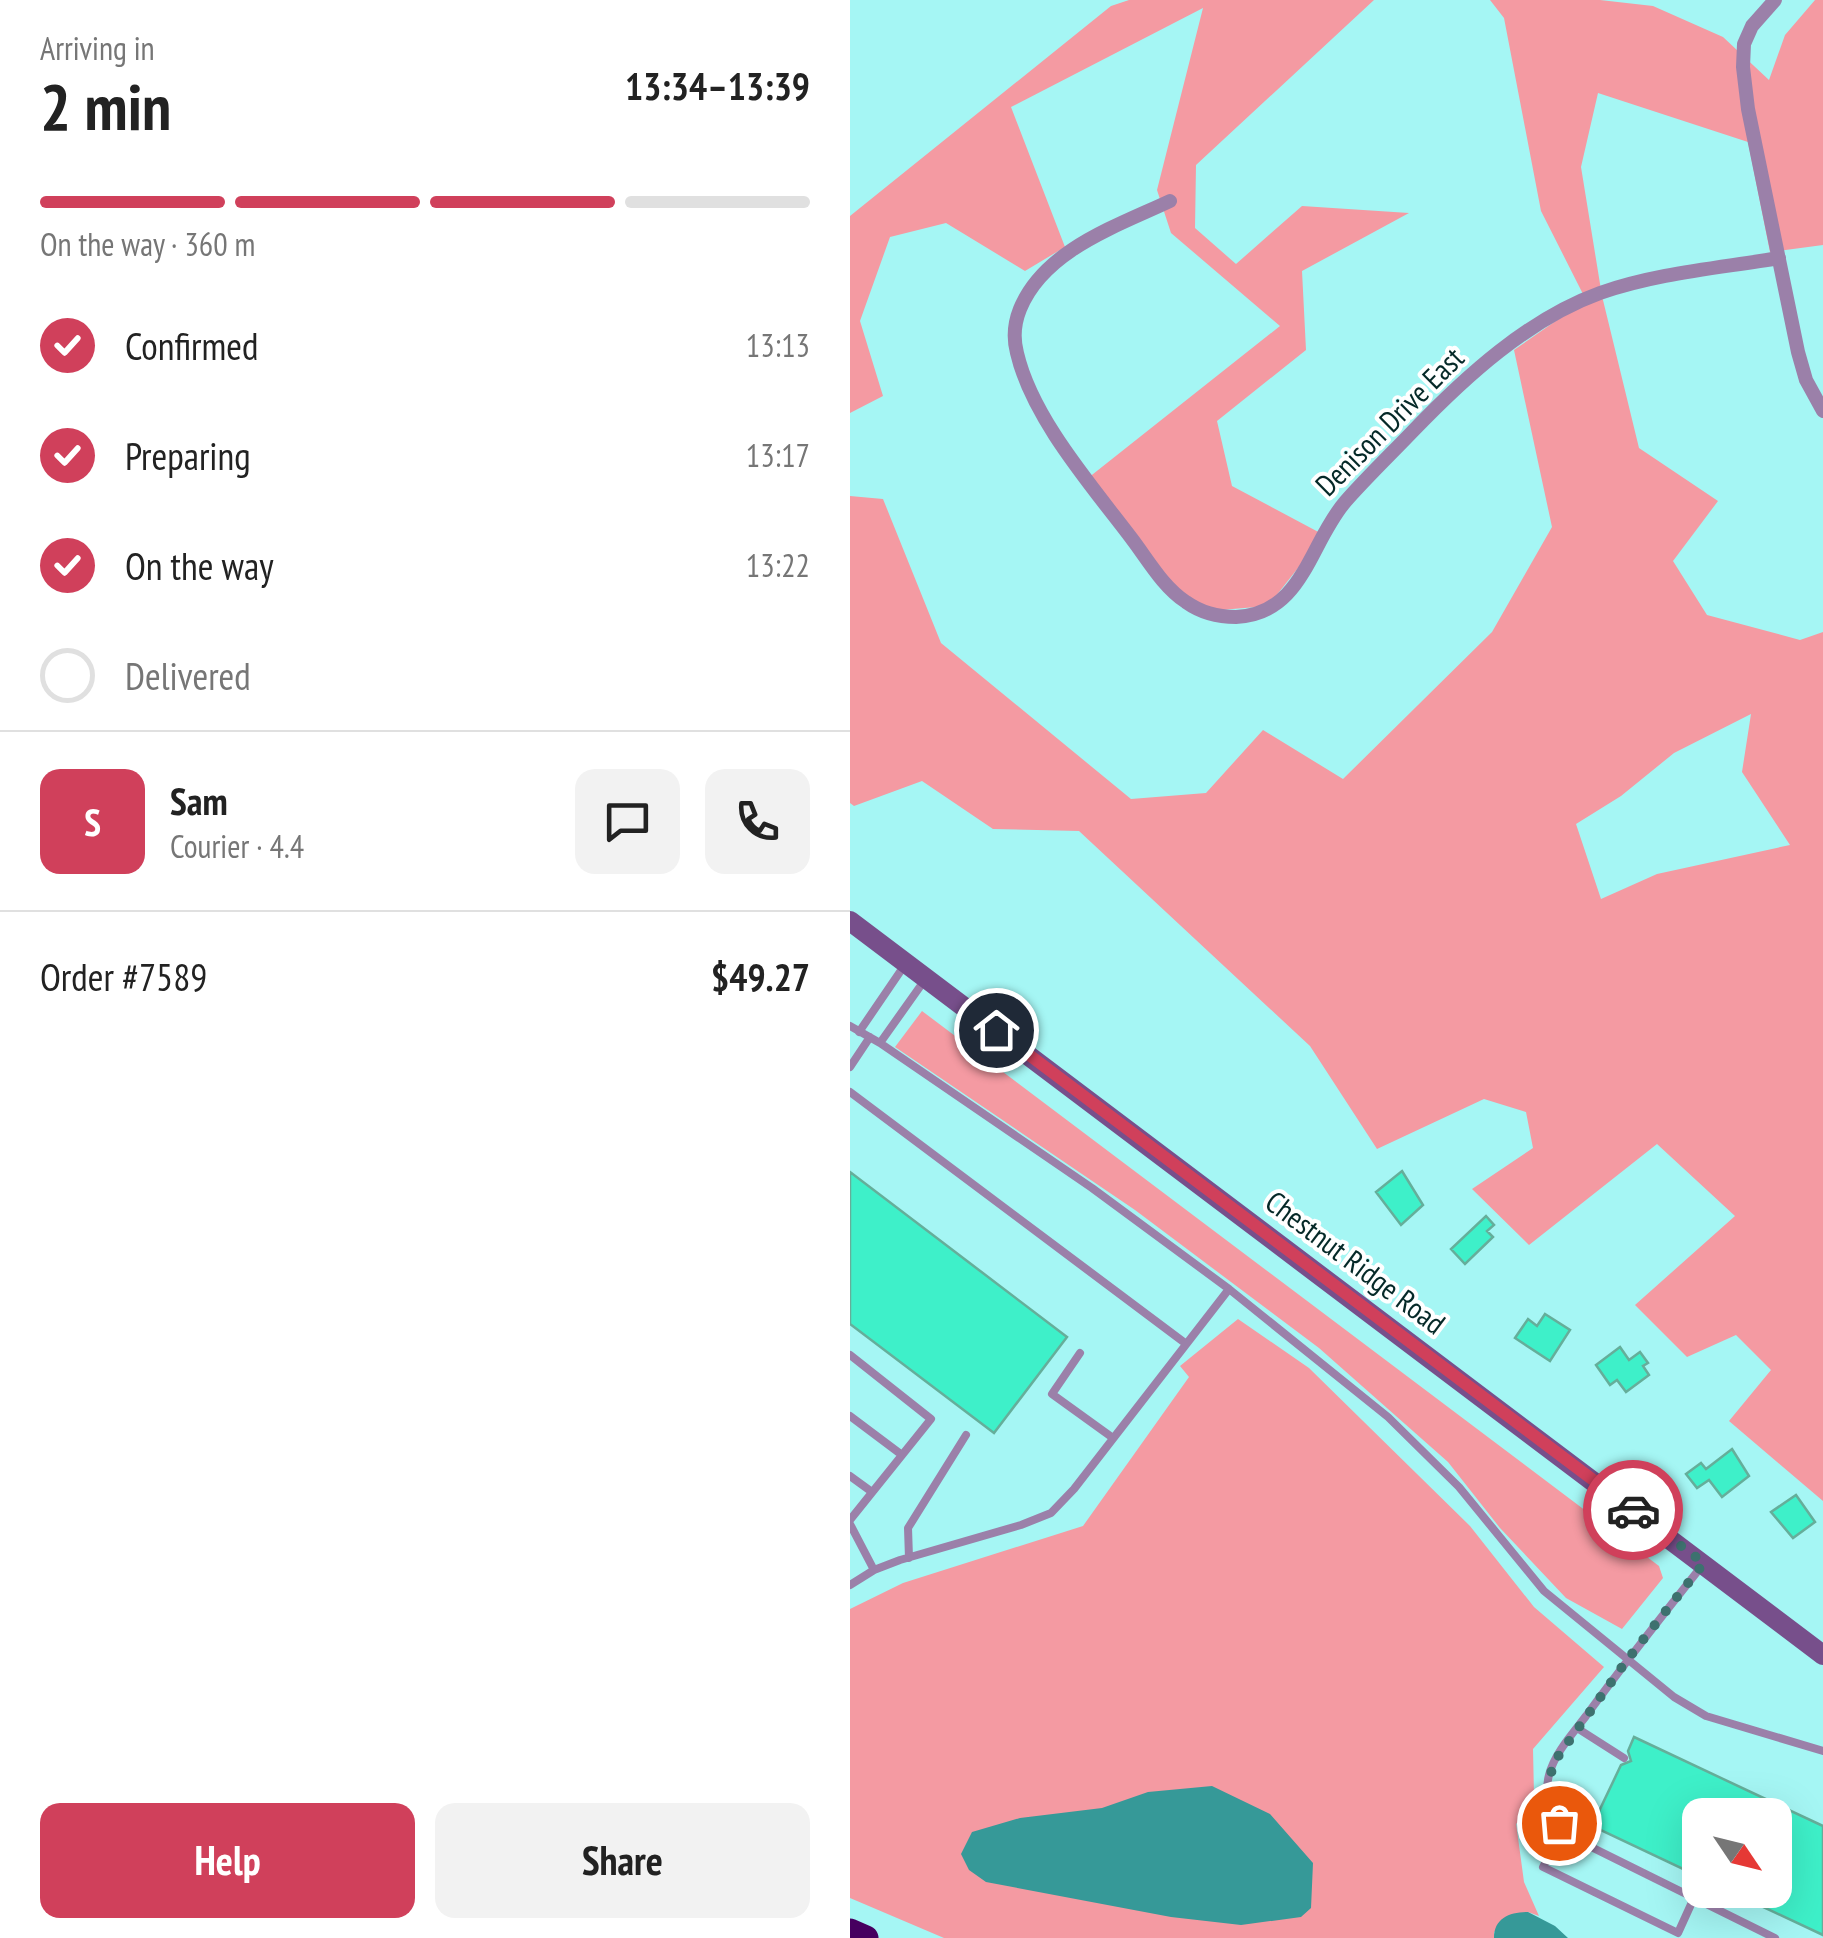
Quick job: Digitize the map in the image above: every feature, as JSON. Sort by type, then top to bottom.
[{"type":"highway","points":[[850,1931],[866,1938]]},
{"type":"street","points":[[1775,0],[1752,26],[1744,44],[1747,104],[1802,366],[1823,411]]},
{"type":"street","name":"Denison Drive East","points":[[1170,201],[1072,251],[1041,276],[1020,311],[1014,330],[1016,352],[1024,376],[1062,448],[1144,556],[1183,601],[1216,615],[1251,614],[1282,600],[1305,574],[1316,546],[1344,503],[1442,402],[1548,318],[1600,293],[1632,283],[1779,258]]},
{"type":"street","name":"Chestnut Ridge Road","points":[[850,921],[1823,1655]]},
{"type":"lane","points":[[907,962],[854,1029],[1092,1188],[1228,1289],[1388,1417],[1460,1487],[1544,1591],[1627,1660],[1696,1711],[1823,1751]]},
{"type":"lane","points":[[880,1043],[926,978]]},
{"type":"lane","points":[[850,1067],[870,1037]]},
{"type":"lane","points":[[850,1092],[1184,1343]]},
{"type":"lane","points":[[850,1585],[874,1570],[992,1535],[1051,1512],[1074,1490],[1228,1289]]},
{"type":"lane","points":[[1080,1353],[1052,1394],[1113,1438]]},
{"type":"lane","points":[[850,1355],[931,1418],[850,1522],[874,1570]]},
{"type":"lane","points":[[850,1416],[902,1455]]},
{"type":"lane","points":[[909,1558],[908,1528],[966,1436]]},
{"type":"lane","points":[[850,1476],[872,1492]]},
{"type":"lane","points":[[1682,1894],[1607,1857],[1563,1829],[1549,1802],[1548,1782],[1550,1769],[1577,1728],[1704,1563]]},
{"type":"lane","points":[[1577,1728],[1624,1758]]},
{"type":"lane","points":[[1563,1829],[1543,1868],[1678,1933],[1689,1908]]},
{"type":"lane","points":[[1710,1908],[1775,1938]]},
{"type":"shaded area","points":[[1129,0],[1374,0],[1196,165],[1195,228],[1236,264],[1302,206],[1409,213],[1302,271],[1306,350],[1217,421],[1232,486],[1324,535],[1268,606],[1197,612],[1083,482],[1280,326],[1171,233],[1157,190],[1203,8],[1011,107],[1065,247],[1025,271],[946,223],[890,237],[860,321],[883,396],[850,413],[850,216],[1111,6]]},
{"type":"shaded area","points":[[1490,0],[1600,0],[1653,6],[1723,37],[1769,80],[1785,35],[1815,0],[1823,0],[1823,245],[1770,252],[1748,142],[1598,93],[1581,167],[1602,296],[1639,448],[1718,501],[1673,561],[1707,615],[1800,640],[1823,632],[1823,1501],[1729,1421],[1771,1370],[1736,1335],[1687,1357],[1635,1305],[1735,1216],[1657,1144],[1529,1245],[1472,1189],[1533,1148],[1526,1112],[1484,1099],[1377,1149],[1310,1046],[1079,831],[993,829],[922,781],[854,806],[850,803],[850,496],[883,499],[941,643],[1131,799],[1206,793],[1263,730],[1343,779],[1492,632],[1552,527],[1514,350],[1586,300],[1541,211],[1504,18]],"holes":[[[1751,714],[1742,772],[1790,845],[1657,874],[1601,899],[1576,824],[1621,796],[1674,753]]]},
{"type":"shaded area","points":[[922,1011],[1659,1566],[1663,1578],[1622,1629],[1566,1598],[1500,1528],[1448,1462],[1319,1348],[1135,1210],[895,1047]]},
{"type":"shaded area","points":[[1238,1319],[1309,1368],[1470,1526],[1534,1607],[1604,1667],[1533,1749],[1535,1841],[1516,1823],[1524,1882],[1539,1916],[1528,1912],[1494,1932],[1494,1938],[944,1938],[850,1898],[850,1609],[903,1583],[1083,1526],[1189,1377],[1180,1366]]},
{"type":"water","points":[[1212,1786],[1270,1814],[1313,1863],[1311,1908],[1301,1917],[1241,1925],[1171,1917],[986,1882],[969,1870],[961,1854],[972,1832],[1020,1818],[1102,1808],[1148,1792]]},
{"type":"water","points":[[1528,1912],[1568,1938],[1494,1938],[1504,1918]]},
{"type":"building","points":[[1402,1171],[1423,1205],[1401,1225],[1376,1192]]},
{"type":"building","points":[[850,1172],[1067,1337],[994,1433],[850,1324]]},
{"type":"building","points":[[1486,1216],[1494,1225],[1487,1231],[1493,1237],[1465,1264],[1451,1249]]},
{"type":"building","points":[[1545,1314],[1570,1330],[1550,1361],[1515,1338],[1528,1319],[1537,1326]]},
{"type":"building","points":[[1620,1347],[1629,1360],[1640,1352],[1648,1363],[1643,1366],[1649,1375],[1626,1392],[1617,1380],[1610,1385],[1596,1365]]},
{"type":"building","points":[[1732,1449],[1749,1476],[1722,1497],[1709,1480],[1697,1488],[1686,1474],[1701,1463],[1706,1469]]},
{"type":"building","points":[[1796,1495],[1815,1522],[1793,1538],[1771,1512]]},
{"type":"building","points":[[1634,1737],[1764,1798],[1682,1798],[1682,1868],[1592,1826],[1621,1765],[1631,1761],[1628,1751]]},
{"type":"building","points":[[1792,1811],[1823,1826],[1823,1935],[1765,1908],[1792,1908]]},
{"type":"way so far","points":[[1559,1823],[1547,1788],[1554,1762],[1627,1660],[1704,1563],[1633,1510]]},
{"type":"route","points":[[996,1030],[1633,1510]]}]
